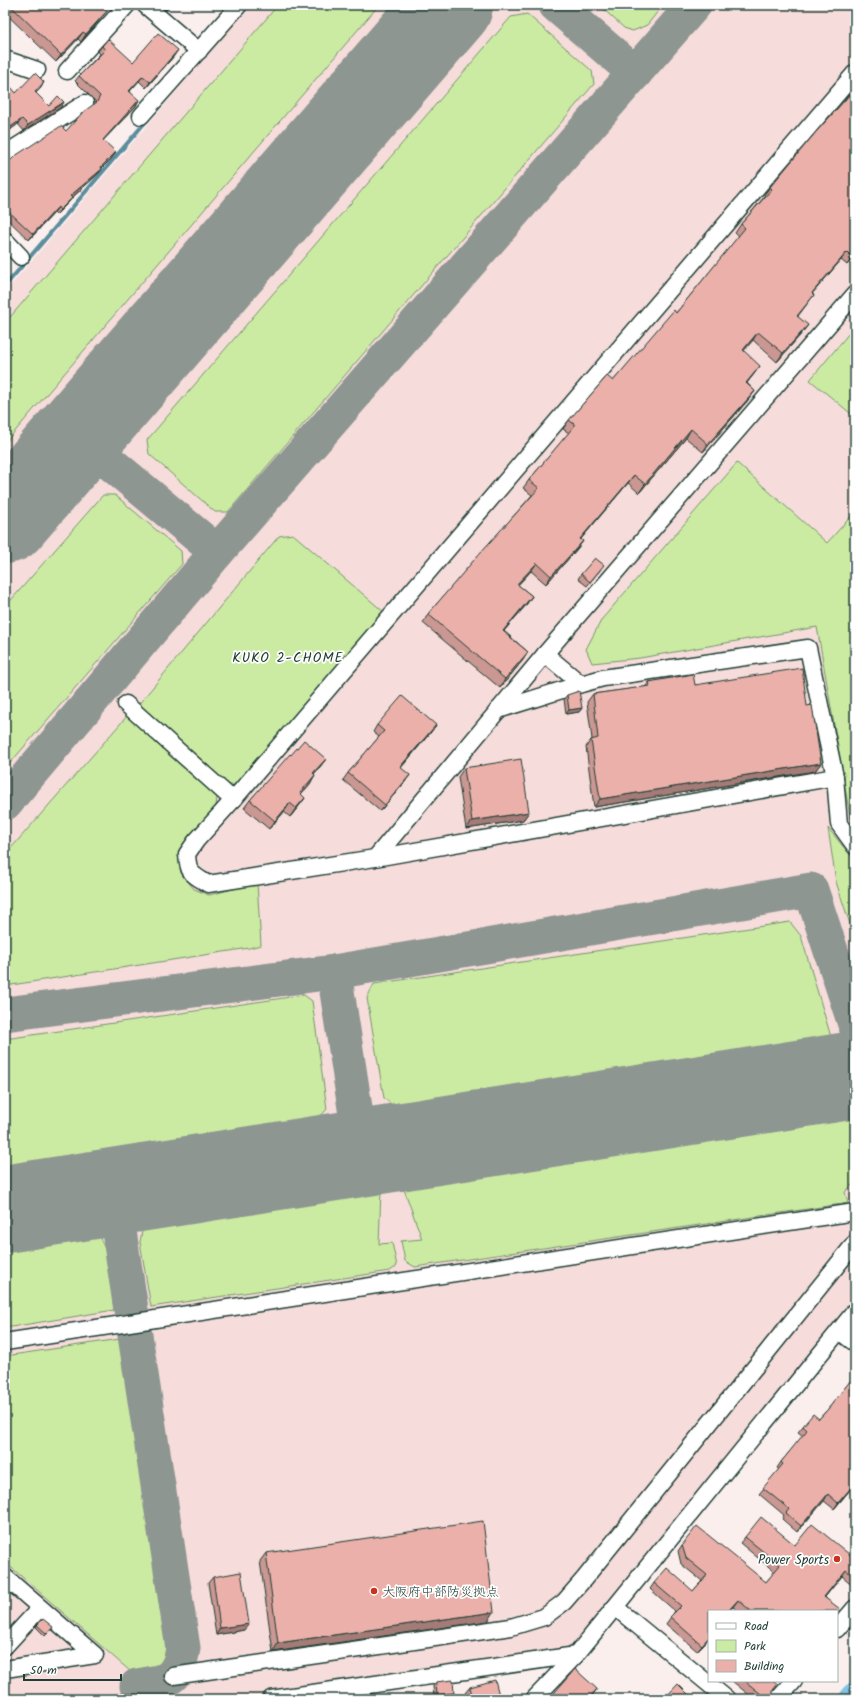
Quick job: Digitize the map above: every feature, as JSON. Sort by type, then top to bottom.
[{"type":"street","points":[[67,71],[127,5]]},
{"type":"street","points":[[145,5],[199,51]]},
{"type":"street","points":[[141,116],[239,5]]},
{"type":"street","points":[[5,59],[37,70]]},
{"type":"street","points":[[835,777],[375,858],[208,884],[195,876],[188,868],[187,854],[196,841],[233,800],[855,73]]},
{"type":"street","points":[[5,154],[85,103]]},
{"type":"street","points":[[5,240],[21,257]]},
{"type":"street","points":[[375,858],[545,654],[855,294]]},
{"type":"street","points":[[498,710],[603,678],[808,648],[835,777],[839,824],[855,846]]},
{"type":"street","points":[[545,654],[581,684]]},
{"type":"street","points":[[126,704],[233,800]]},
{"type":"street","points":[[5,1342],[855,1212]]},
{"type":"street","points":[[173,1676],[511,1627],[544,1617],[564,1602],[584,1579],[855,1243]]},
{"type":"street","points":[[534,1699],[576,1655],[855,1312]]},
{"type":"street","points":[[839,1331],[855,1343]]},
{"type":"street","points":[[5,1577],[95,1655],[5,1668]]},
{"type":"street","points":[[615,1607],[727,1699]]},
{"type":"street","points":[[5,1646],[40,1608]]},
{"type":"street","points":[[838,1628],[855,1608]]},
{"type":"street","points":[[271,1699],[576,1655]]},
{"type":"street","points":[[778,1699],[793,1682]]},
{"type":"shaded area","points":[[250,5],[855,5],[855,1303],[574,1650],[237,1699],[5,1699],[5,292]]},
{"type":"green space","points":[[278,5],[379,5],[5,443],[5,323]]},
{"type":"green space","points":[[599,5],[663,5],[647,25],[633,31],[624,28]]},
{"type":"green space","points":[[527,14],[592,71],[594,84],[228,512],[215,512],[149,454],[147,440],[511,17]]},
{"type":"green space","points":[[855,326],[855,417],[810,380]]},
{"type":"green space","points":[[737,463],[827,543],[855,512],[855,825],[850,816],[817,627],[640,658],[592,663],[586,649],[602,619]]},
{"type":"green space","points":[[103,495],[115,495],[181,551],[182,564],[5,769],[5,607]]},
{"type":"green space","points":[[293,534],[385,613],[237,785],[226,785],[138,705],[279,536]]},
{"type":"green space","points":[[128,715],[212,788],[217,797],[216,807],[185,842],[178,855],[181,873],[194,889],[209,895],[257,883],[261,945],[5,986],[5,855]]},
{"type":"green space","points":[[828,828],[855,861],[855,939],[836,882]]},
{"type":"green space","points":[[790,922],[801,936],[831,1037],[393,1106],[384,1098],[367,998],[374,984]]},
{"type":"green space","points":[[304,995],[312,1001],[327,1109],[319,1118],[5,1166],[5,1039]]},
{"type":"green space","points":[[855,1115],[855,1182],[845,1192],[848,1203],[415,1267],[405,1261],[401,1241],[422,1239],[401,1181]]},
{"type":"green space","points":[[381,1190],[379,1244],[392,1243],[397,1266],[390,1271],[151,1307],[140,1242],[143,1226],[153,1222]]},
{"type":"green space","points":[[77,1232],[97,1232],[107,1253],[114,1310],[5,1328],[5,1244]]},
{"type":"green space","points":[[120,1339],[167,1650],[161,1662],[154,1668],[131,1672],[5,1562],[5,1356]]},
{"type":"building","points":[[10,5],[100,5],[107,11],[86,34],[83,32],[61,55]]},
{"type":"building","points":[[158,33],[178,50],[150,82],[143,76],[129,91],[139,100],[103,140],[116,152],[101,167],[102,169],[70,196],[72,198],[60,210],[58,207],[33,234],[5,208],[5,163],[6,165],[15,156],[61,126],[66,131],[83,112],[97,102],[100,96],[79,76],[105,50],[102,46],[108,39],[133,62]]},
{"type":"building","points":[[35,73],[44,82],[35,92],[49,106],[58,96],[64,102],[28,125],[22,119],[5,131],[5,92],[11,87],[16,93]]},
{"type":"building","points":[[855,89],[855,167],[853,169],[855,170],[855,255],[853,257],[847,252],[812,293],[814,295],[797,316],[808,325],[783,353],[758,332],[743,350],[760,366],[746,383],[755,391],[708,444],[691,429],[645,484],[634,475],[580,539],[583,541],[551,576],[537,563],[517,584],[532,596],[503,631],[528,652],[505,679],[428,614],[480,553],[539,488],[529,480],[575,425],[569,420],[607,376],[613,381],[674,310],[676,313],[745,228],[741,224],[772,189],[770,187],[816,132]]},
{"type":"building","points":[[595,558],[604,565],[590,582],[581,574]]},
{"type":"building","points":[[802,668],[807,706],[812,705],[821,763],[600,799],[591,740],[598,738],[593,694],[650,686],[649,682],[693,674],[695,685]]},
{"type":"building","points":[[579,691],[582,708],[569,710],[567,695]]},
{"type":"building","points":[[402,696],[436,725],[400,767],[410,775],[385,805],[348,773],[384,731],[377,725]]},
{"type":"building","points":[[304,740],[326,759],[313,773],[315,775],[300,793],[305,798],[296,808],[290,803],[275,821],[250,800]]},
{"type":"building","points":[[521,759],[529,812],[472,821],[464,768]]},
{"type":"building","points":[[855,1375],[855,1483],[838,1503],[828,1494],[801,1526],[786,1513],[789,1509],[763,1488],[783,1464],[781,1462],[807,1430],[803,1426],[813,1414],[819,1419]]},
{"type":"building","points":[[761,1517],[795,1545],[812,1524],[855,1559],[855,1577],[846,1570],[824,1597],[840,1609],[838,1612],[838,1610],[750,1610],[738,1600],[729,1610],[708,1610],[708,1638],[702,1645],[670,1617],[681,1606],[654,1583],[667,1568],[693,1591],[707,1575],[686,1558],[682,1545],[697,1526],[766,1582],[780,1565],[745,1537]]},
{"type":"building","name":"大阪府中部防災拠点","points":[[483,1521],[494,1612],[278,1643],[266,1553]]},
{"type":"building","points":[[241,1572],[249,1624],[220,1628],[213,1577]]},
{"type":"building","points":[[43,1619],[53,1627],[47,1634],[37,1625]]},
{"type":"building","points":[[575,1669],[597,1689],[588,1699],[549,1699]]},
{"type":"building","points":[[453,1680],[454,1693],[437,1695],[436,1682]]},
{"type":"building","points":[[495,1680],[500,1699],[473,1699],[470,1687]]},
{"type":"building","points":[[746,1682],[775,1682],[778,1684],[773,1690],[773,1695],[770,1699],[767,1699]]},
{"type":"building","points":[[678,1684],[693,1699],[664,1699]]},
{"type":"building","points":[[380,1696],[381,1699],[365,1699]]},
{"type":"waterway","points":[[5,286],[148,119]]},
{"type":"waterway","points":[[850,1699],[855,1693]]},
{"type":"taxiway","points":[[556,5],[635,73]]},
{"type":"taxiway","points":[[5,803],[217,552],[694,5]]},
{"type":"taxiway","points":[[78,436],[217,552]]},
{"type":"taxiway","points":[[5,1014],[334,972],[811,890],[855,1024]]},
{"type":"taxiway","points":[[334,972],[362,1153]]},
{"type":"taxiway","points":[[113,1192],[183,1648],[178,1667],[170,1678],[157,1683],[137,1686]]},
{"type":"runway","points":[[5,520],[449,5]]},
{"type":"runway","points":[[5,1209],[855,1075]]},
{"type":"place","name":"Power Sports","points":[[837,1559]]},
{"type":"place","name":"大阪府中部防災拠点","points":[[374,1591]]},
{"type":"district","name":"KUKO 2-CHOME","points":[[288,657]]}]
